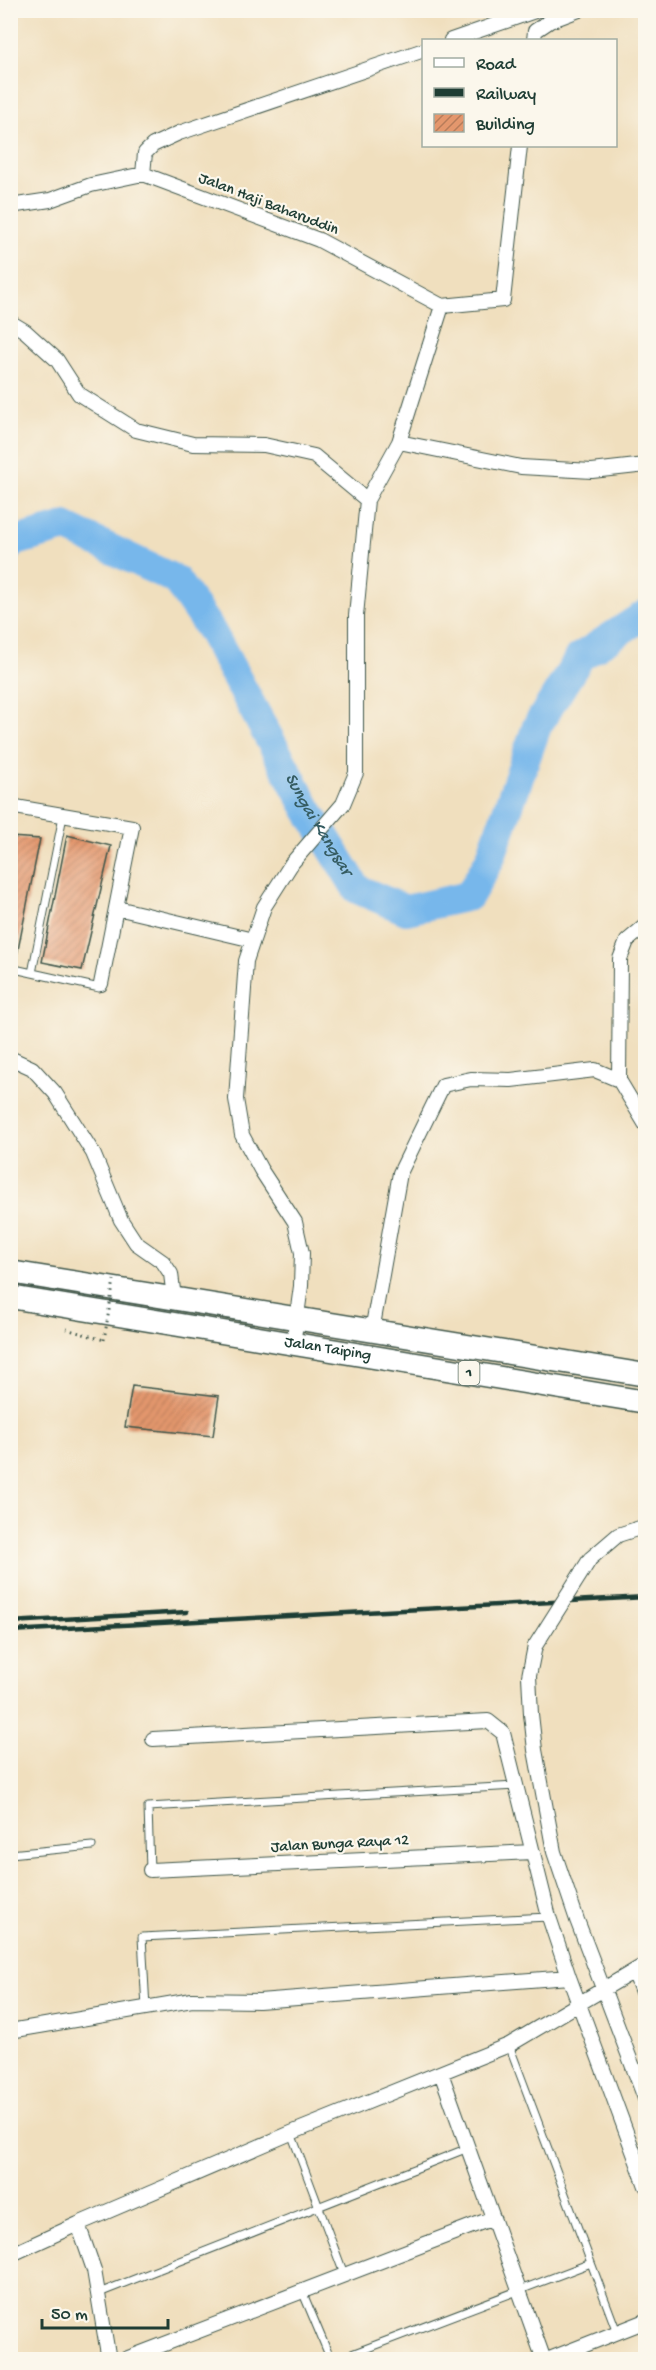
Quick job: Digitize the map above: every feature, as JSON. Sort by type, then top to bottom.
[{"type":"highway","name":"Jalan Taiping","points":[[10,1272],[645,1375]]},
{"type":"highway","name":"Jalan Taiping","points":[[10,1297],[645,1402]]},
{"type":"street","points":[[454,39],[537,10]]},
{"type":"street","points":[[534,39],[535,31],[550,21],[579,10]]},
{"type":"street","points":[[10,206],[50,200],[91,185],[143,171],[145,153],[153,145],[179,133],[422,50]]},
{"type":"street","points":[[293,1345],[301,1286],[302,1253],[295,1222],[261,1170],[242,1135],[236,1099],[246,961],[264,907],[292,863],[343,804],[356,773],[356,616],[367,500],[399,442],[442,306],[503,300],[520,147]]},
{"type":"street","name":"Jalan Haji Baharuddin","points":[[143,171],[319,240],[442,306]]},
{"type":"street","points":[[10,322],[25,331],[57,360],[79,394],[136,430],[193,444],[264,445],[314,456],[367,500]]},
{"type":"street","points":[[399,442],[521,467],[592,471],[645,465]]},
{"type":"street","points":[[10,806],[132,827],[101,984]]},
{"type":"street","points":[[117,908],[253,940]]},
{"type":"street","points":[[645,925],[627,941],[620,959],[619,1080],[645,1125]]},
{"type":"street","points":[[10,1058],[32,1068],[55,1093],[93,1153],[121,1220],[136,1243],[163,1262],[171,1274],[174,1298]]},
{"type":"street","points":[[372,1331],[400,1173],[443,1085],[471,1079],[511,1080],[595,1070],[619,1080]]},
{"type":"street","points":[[645,1526],[618,1535],[590,1559],[536,1646],[529,1676],[535,1750],[552,1840],[577,1920],[645,2101]]},
{"type":"street","points":[[153,1739],[488,1720],[504,1733],[549,1917],[578,2006],[645,2186]]},
{"type":"street","name":"Jalan Bunga Raya 12","points":[[150,1870],[532,1852]]},
{"type":"street","points":[[10,2255],[291,2133],[509,2045],[640,1967],[645,2002]]},
{"type":"street","points":[[10,2031],[192,2000],[259,2001],[569,1977]]},
{"type":"street","points":[[441,2073],[546,2360],[645,2320]]},
{"type":"street","points":[[123,2360],[493,2218]]},
{"type":"street","points":[[78,2224],[94,2270],[109,2360]]},
{"type":"lane","points":[[32,973],[63,816]]},
{"type":"lane","points":[[10,968],[99,988],[101,984]]},
{"type":"lane","points":[[150,1870],[148,1807],[516,1786]]},
{"type":"lane","points":[[10,1854],[92,1846]]},
{"type":"lane","points":[[146,2008],[142,1937],[549,1917]]},
{"type":"lane","points":[[509,2045],[617,2332]]},
{"type":"lane","points":[[291,2133],[344,2274]]},
{"type":"lane","points":[[99,2293],[318,2205],[468,2148]]},
{"type":"lane","points":[[336,2360],[591,2264]]},
{"type":"lane","points":[[302,2291],[331,2360]]},
{"type":"path","points":[[66,1329],[104,1340],[114,1280]]},
{"type":"building","points":[[67,835],[111,846],[82,970],[42,962]]},
{"type":"building","points":[[10,837],[40,839],[17,955],[10,954]]},
{"type":"building","points":[[132,1386],[219,1396],[213,1436],[125,1427]]},
{"type":"waterway","name":"Sungai Kangsar","points":[[10,546],[16,541],[65,527],[176,580],[211,631],[307,808],[357,889],[406,910],[469,896],[490,859],[537,726],[580,657],[646,614]]},
{"type":"railway","points":[[10,1631],[646,1597]]},
{"type":"railway","points":[[10,1622],[187,1612]]}]
